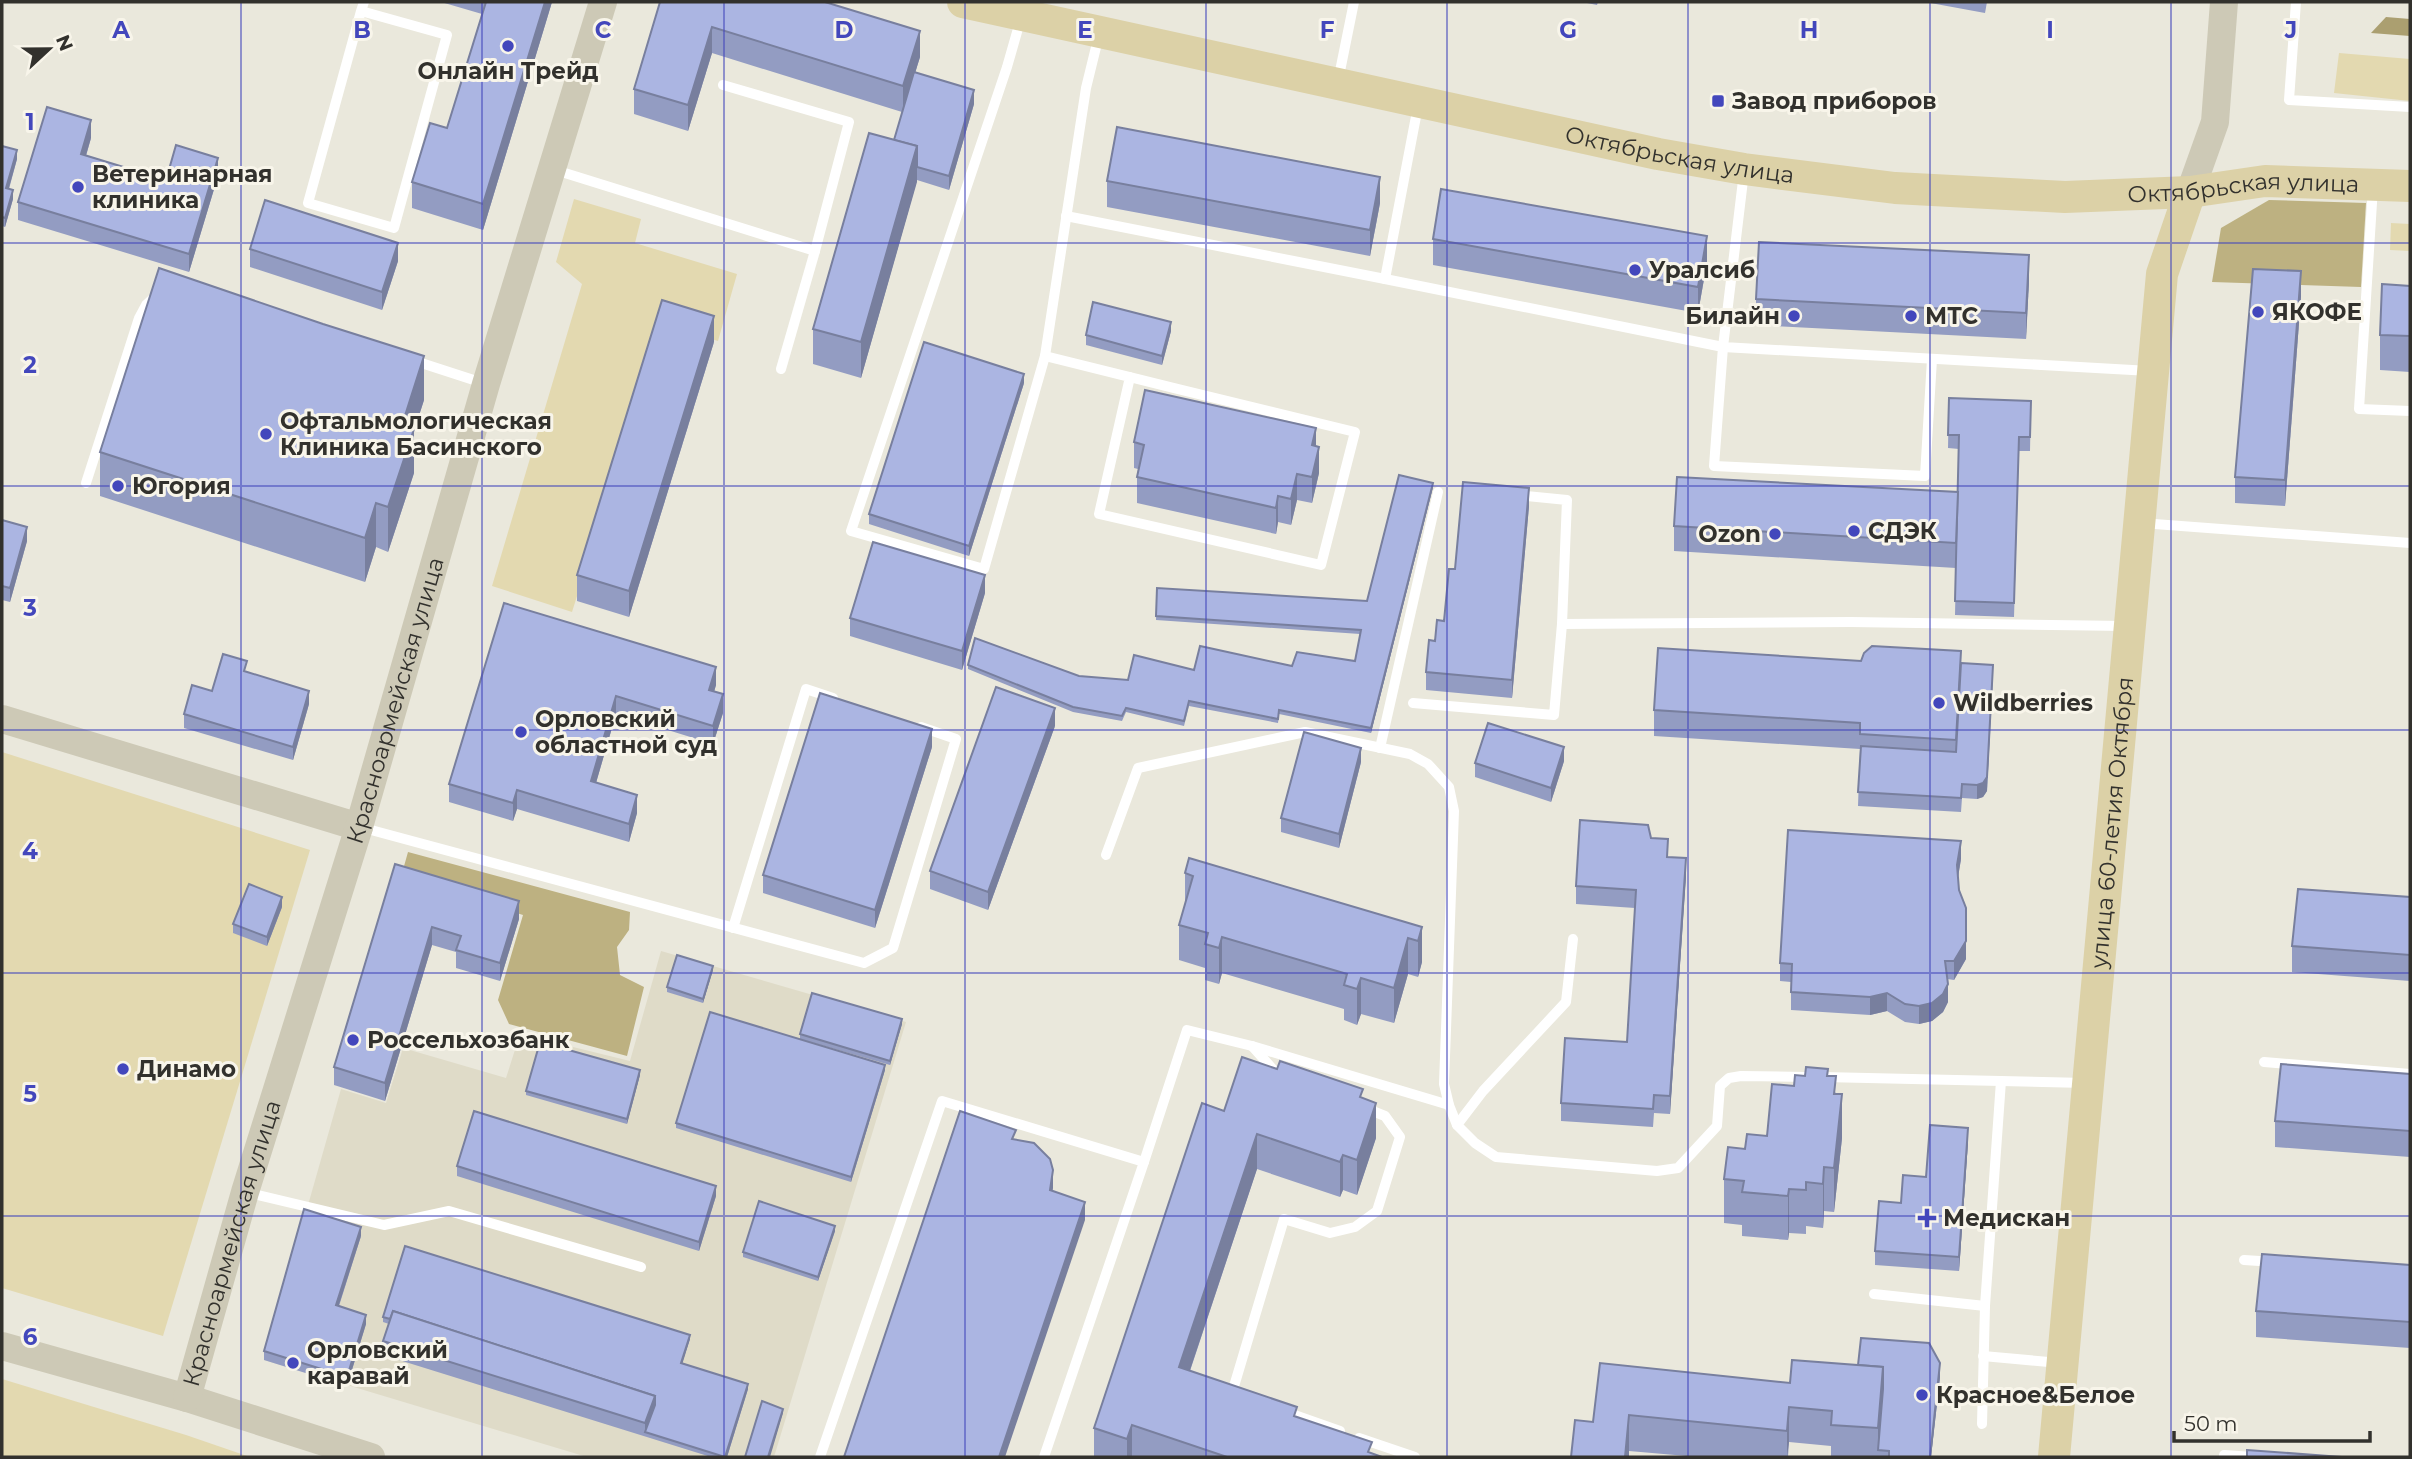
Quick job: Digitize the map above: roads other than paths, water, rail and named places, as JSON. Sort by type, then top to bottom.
[{"type":"main road","name":"Октябрьская улица","points":[[972,3],[1419,103],[1658,154],[1744,169],[1895,188],[2065,197],[2190,192],[2265,181],[2410,186]]},
{"type":"main road","name":"улица 60-летия Октября","points":[[2053,1457],[2162,274],[2190,192]]},
{"type":"street","name":"Красноармейская улица","points":[[187,1398],[246,1192],[359,827],[486,384],[603,2]]},
{"type":"street","points":[[2190,192],[2215,122],[2224,2]]},
{"type":"street","points":[[2,719],[359,827]]},
{"type":"street","points":[[2,1346],[187,1398],[371,1457]]},
{"type":"lane","points":[[1337,84],[1354,2]]},
{"type":"lane","points":[[2296,2],[2289,100],[2410,107]]},
{"type":"lane","points":[[363,6],[447,35],[394,228],[308,203],[363,6]]},
{"type":"lane","points":[[1021,15],[1007,67],[851,531],[984,569],[1045,356],[1086,88],[1099,32]]},
{"type":"lane","points":[[723,85],[849,122],[781,369]]},
{"type":"lane","points":[[1385,279],[1419,103]]},
{"type":"lane","points":[[552,169],[815,251]]},
{"type":"lane","points":[[1744,169],[1723,347],[1714,466],[1925,476],[1932,359]]},
{"type":"lane","points":[[2373,185],[2359,409],[2410,411]]},
{"type":"lane","points":[[1066,216],[1723,347],[2152,372]]},
{"type":"lane","points":[[86,483],[139,318],[153,296],[170,288]]},
{"type":"lane","points":[[397,355],[486,384]]},
{"type":"lane","points":[[1045,356],[1355,432],[1321,565],[1099,514],[1130,377]]},
{"type":"lane","points":[[1380,748],[1438,492]]},
{"type":"lane","points":[[1413,703],[1554,715],[1562,624],[1567,500],[1501,493]]},
{"type":"lane","points":[[2139,523],[2410,543]]},
{"type":"lane","points":[[1562,624],[1851,622],[2129,626]]},
{"type":"lane","points":[[733,928],[806,690],[844,702]]},
{"type":"lane","points":[[359,827],[864,963],[893,947],[956,739],[906,722]]},
{"type":"lane","points":[[1106,855],[1138,768],[1305,733],[1410,754],[1428,764],[1449,788],[1454,811],[1444,1084],[1457,1125],[1475,1143],[1496,1157],[1657,1171],[1678,1168],[1717,1126],[1720,1086],[1729,1078],[1741,1076],[2089,1083]]},
{"type":"lane","points":[[1457,1125],[1483,1091],[1566,1002],[1573,939]]},
{"type":"lane","points":[[1044,1457],[1187,1030],[1252,1046],[1449,1105]]},
{"type":"lane","points":[[1252,1046],[1275,1074],[1287,1079]]},
{"type":"lane","points":[[2264,1062],[2410,1074]]},
{"type":"lane","points":[[1982,1424],[1985,1306],[2001,1081]]},
{"type":"lane","points":[[820,1457],[943,1101],[1144,1162]]},
{"type":"lane","points":[[1245,1398],[1231,1393],[1284,1219],[1330,1233],[1355,1227],[1377,1211],[1400,1137],[1385,1116],[1348,1102]]},
{"type":"lane","points":[[246,1192],[384,1225],[449,1211],[641,1267]]},
{"type":"lane","points":[[2244,1260],[2285,1263]]},
{"type":"lane","points":[[1874,1294],[1985,1306]]},
{"type":"lane","points":[[1983,1356],[2062,1364]]},
{"type":"lane","points":[[1271,1407],[1415,1457]]},
{"type":"lane","points":[[2224,1455],[2253,1457]]},
{"type":"place","name":"Онлайн Трейд","points":[[508,46]]},
{"type":"place","name":"Завод приборов","points":[[1718,101]]},
{"type":"place","name":"Ветеринарная клиника","points":[[78,187]]},
{"type":"place","name":"Уралсиб","points":[[1635,270]]},
{"type":"place","name":"ЯКОФЕ","points":[[2258,312]]},
{"type":"place","name":"Билайн","points":[[1794,316]]},
{"type":"place","name":"МТС","points":[[1911,316]]},
{"type":"place","name":"Офтальмологическая Клиника Басинского","points":[[266,434]]},
{"type":"place","name":"Югория","points":[[118,486]]},
{"type":"place","name":"СДЭК","points":[[1854,531]]},
{"type":"place","name":"Ozon","points":[[1775,534]]},
{"type":"place","name":"Wildberries","points":[[1939,703]]},
{"type":"place","name":"Орловский областной суд","points":[[521,732]]},
{"type":"place","name":"Россельхозбанк","points":[[353,1040]]},
{"type":"place","name":"Динамо","points":[[123,1069]]},
{"type":"place","name":"Медискан","points":[[1927,1218]]},
{"type":"place","name":"Орловский каравай","points":[[293,1363]]},
{"type":"place","name":"Красное&Белое","points":[[1922,1395]]}]
